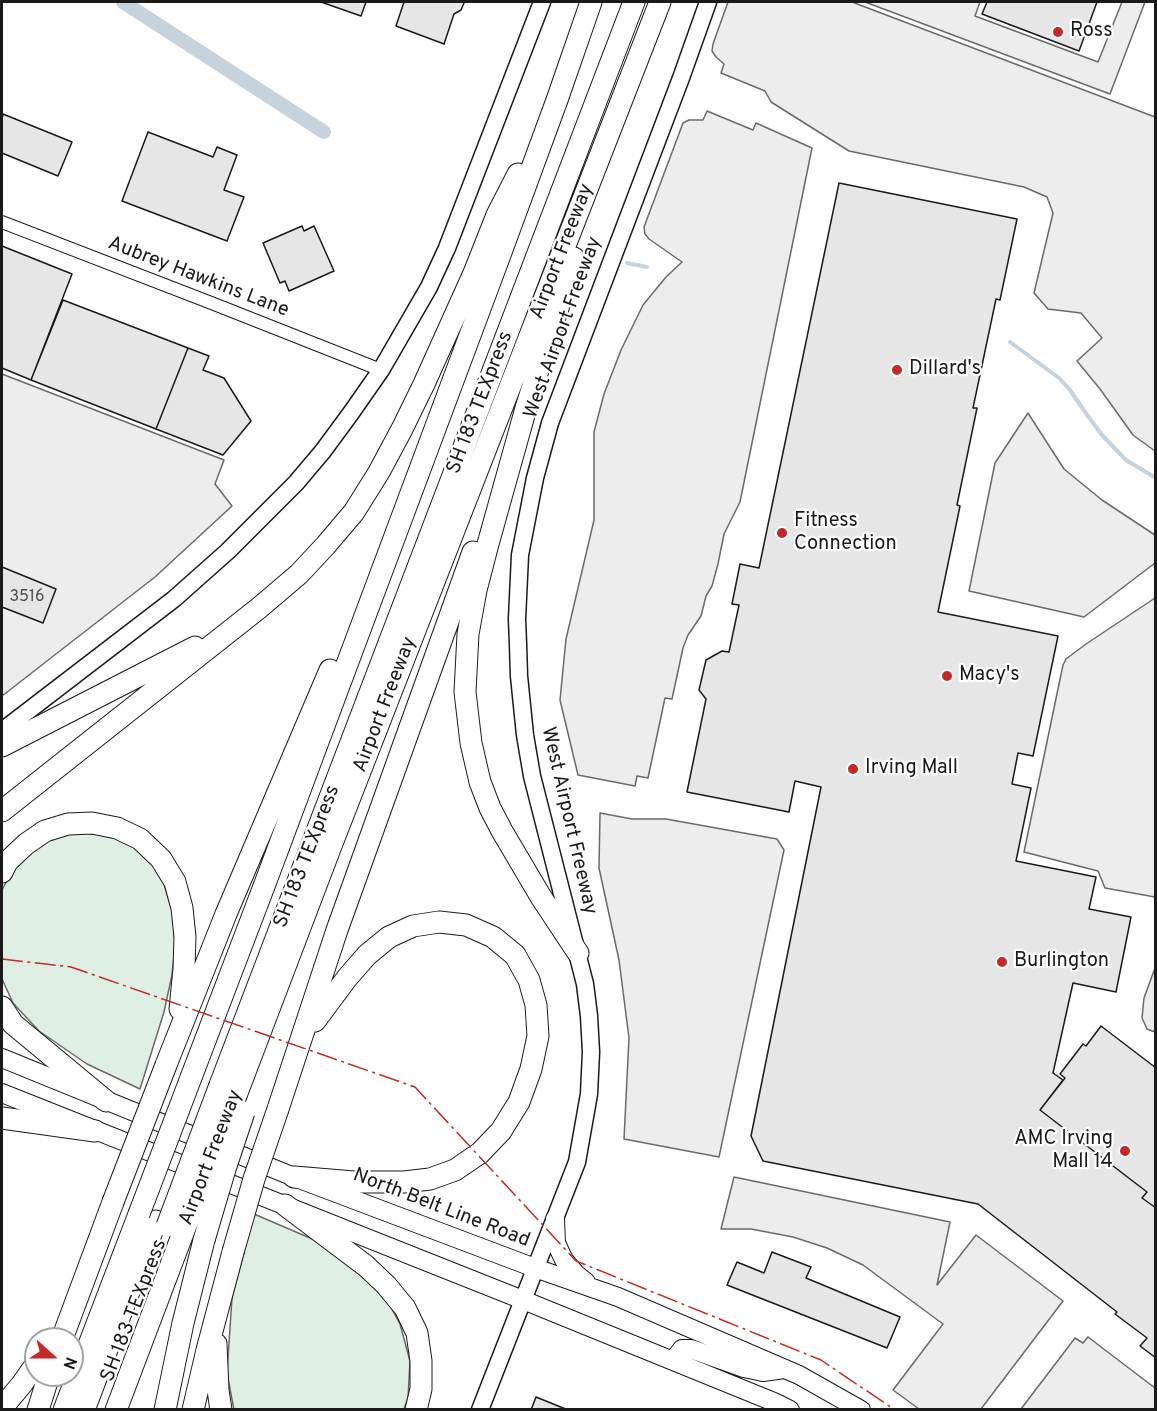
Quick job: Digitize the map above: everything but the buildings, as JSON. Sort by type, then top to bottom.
[{"type":"highway","name":"Airport Freeway","points":[[116,1410],[161,1224],[222,1086],[266,881],[557,100],[591,2]]},
{"type":"highway","name":"SH 183 TEXpress","points":[[222,1086],[620,2]]},
{"type":"highway","name":"SH 183 TEXpress","points":[[222,1086],[634,2]]},
{"type":"highway","name":"Airport Freeway","points":[[64,1410],[161,1224],[222,1086],[272,1002],[662,2]]},
{"type":"highway","points":[[193,1410],[219,1303],[254,1179],[337,930],[526,408],[592,202],[661,28],[662,2]]},
{"type":"highway","points":[[2,811],[260,608],[299,574],[354,512],[402,429],[474,273],[497,215],[557,100]]},
{"type":"highway","points":[[526,408],[476,591],[468,634],[465,692],[467,719],[480,782],[490,808],[537,890],[578,952]]},
{"type":"highway","points":[[66,1327],[226,914],[341,644],[380,574]]},
{"type":"highway","points":[[2,746],[199,645],[260,608]]},
{"type":"highway","points":[[2,872],[7,862],[26,844],[45,831],[68,824],[92,823],[117,828],[140,839],[161,859],[175,882],[182,908],[185,937],[182,992],[175,1042]]},
{"type":"highway","points":[[294,1177],[354,1182],[404,1182],[430,1179],[455,1170],[480,1153],[501,1131],[519,1102],[531,1069],[538,1036],[536,1005],[529,980],[515,955],[493,937],[466,925],[438,922],[412,926],[389,937],[367,955],[346,978],[323,1008],[298,1051]]},
{"type":"highway","points":[[2,1007],[13,1024],[106,1101]]},
{"type":"highway","points":[[165,1410],[183,1323],[225,1169],[222,1086]]},
{"type":"highway","points":[[2,1118],[95,1131]]},
{"type":"highway","points":[[285,1205],[366,1266],[405,1308],[417,1333],[421,1360],[421,1389],[416,1410]]},
{"type":"highway","name":"SH 183 TEXpress","points":[[84,1410],[161,1224]]},
{"type":"highway","name":"SH 183 TEXpress","points":[[97,1410],[161,1224]]},
{"type":"highway","points":[[58,1327],[83,1280]]},
{"type":"highway","points":[[219,1303],[216,1357],[221,1410]]},
{"type":"highway","points":[[2,1408],[24,1381]]},
{"type":"highway","points":[[38,1410],[45,1387]]},
{"type":"main road","points":[[2,731],[174,599],[228,551],[296,483],[323,451],[381,370],[429,287],[447,248],[542,2]]},
{"type":"main road","name":"West Airport Freeway","points":[[480,1410],[577,1162],[589,1094],[591,1052],[585,984],[539,804],[525,735],[518,644],[520,555],[535,478],[550,423],[708,2]]},
{"type":"main road","name":"North Belt Line Road","points":[[2,1058],[294,1177],[692,1328],[799,1375],[861,1410]]},
{"type":"main road","points":[[2,1094],[523,1300],[790,1410]]},
{"type":"main road","points":[[555,1219],[556,1243],[564,1260],[594,1289]]},
{"type":"main road","points":[[673,1361],[682,1349],[691,1349],[744,1368],[763,1372],[785,1369]]},
{"type":"street","name":"Aubrey Hawkins Lane","points":[[2,222],[381,370]]},
{"type":"green space","points":[[69,832],[109,835],[130,841],[151,860],[163,881],[173,914],[175,945],[172,975],[164,1012],[140,1089],[87,1064],[39,1031],[13,1003],[2,979],[2,890],[14,867],[40,844]]},
{"type":"green space","points":[[254,1214],[317,1241],[353,1263],[383,1293],[400,1324],[410,1361],[408,1398],[404,1409],[234,1410],[227,1373],[232,1298]]},
{"type":"shaded area","points":[[728,2],[852,2],[1155,117],[1155,451],[1133,435],[1077,361],[1102,338],[1081,313],[1048,309],[1034,293],[1053,213],[1047,197],[1024,187],[849,151],[771,102],[765,91],[721,73],[724,64],[712,51]]},
{"type":"shaded area","points":[[865,2],[980,2],[975,16],[1098,62],[1122,2],[1145,2],[1110,94]]},
{"type":"shaded area","points":[[707,111],[753,130],[756,123],[812,148],[740,502],[724,534],[712,586],[706,596],[701,616],[688,635],[683,648],[672,699],[665,698],[648,778],[637,776],[635,786],[578,775],[560,700],[566,639],[594,520],[594,432],[604,394],[621,350],[643,305],[682,262],[649,239],[644,227],[683,123],[689,120],[703,120]]},
{"type":"shaded area","points":[[2,374],[224,460],[215,484],[232,506],[155,577],[2,696]]},
{"type":"shaded area","points":[[1028,413],[1064,469],[1102,500],[1155,535],[1155,563],[1084,617],[969,591],[995,463]]},
{"type":"shaded area","points":[[1155,598],[1155,897],[1105,888],[1098,871],[1024,852],[1066,659]]},
{"type":"shaded area","points":[[600,813],[632,819],[666,819],[777,839],[784,850],[719,1157],[624,1139],[629,1038],[619,960],[599,868]]},
{"type":"shaded area","points":[[1155,968],[1156,1032],[1147,1029],[1142,1018],[1144,998]]},
{"type":"shaded area","points":[[734,1177],[950,1222],[937,1285],[976,1235],[1063,1301],[981,1409],[919,1409],[893,1390],[943,1324],[863,1265],[827,1248],[793,1237],[751,1229],[721,1229]]},
{"type":"shaded area","points":[[1088,1337],[1155,1388],[1155,1409],[1021,1409],[1075,1338],[1083,1343]]},
{"type":"waterway","points":[[123,2],[324,132]]},
{"type":"waterway","points":[[627,263],[647,267]]},
{"type":"waterway","points":[[1010,342],[1059,378],[1102,435],[1126,460],[1156,478]]},
{"type":"power","points":[[2,959],[71,967],[415,1087],[576,1261],[821,1360],[895,1410]]},
{"type":"place","name":"Ross","points":[[1058,32]]},
{"type":"place","name":"Dillard's","points":[[897,370]]},
{"type":"place","name":"Fitness Connection","points":[[782,533]]},
{"type":"place","name":"Macy's","points":[[947,676]]},
{"type":"place","name":"Irving Mall","points":[[853,769]]},
{"type":"place","name":"Burlington","points":[[1002,962]]},
{"type":"place","name":"AMC Irving Mall 14","points":[[1125,1151]]}]
